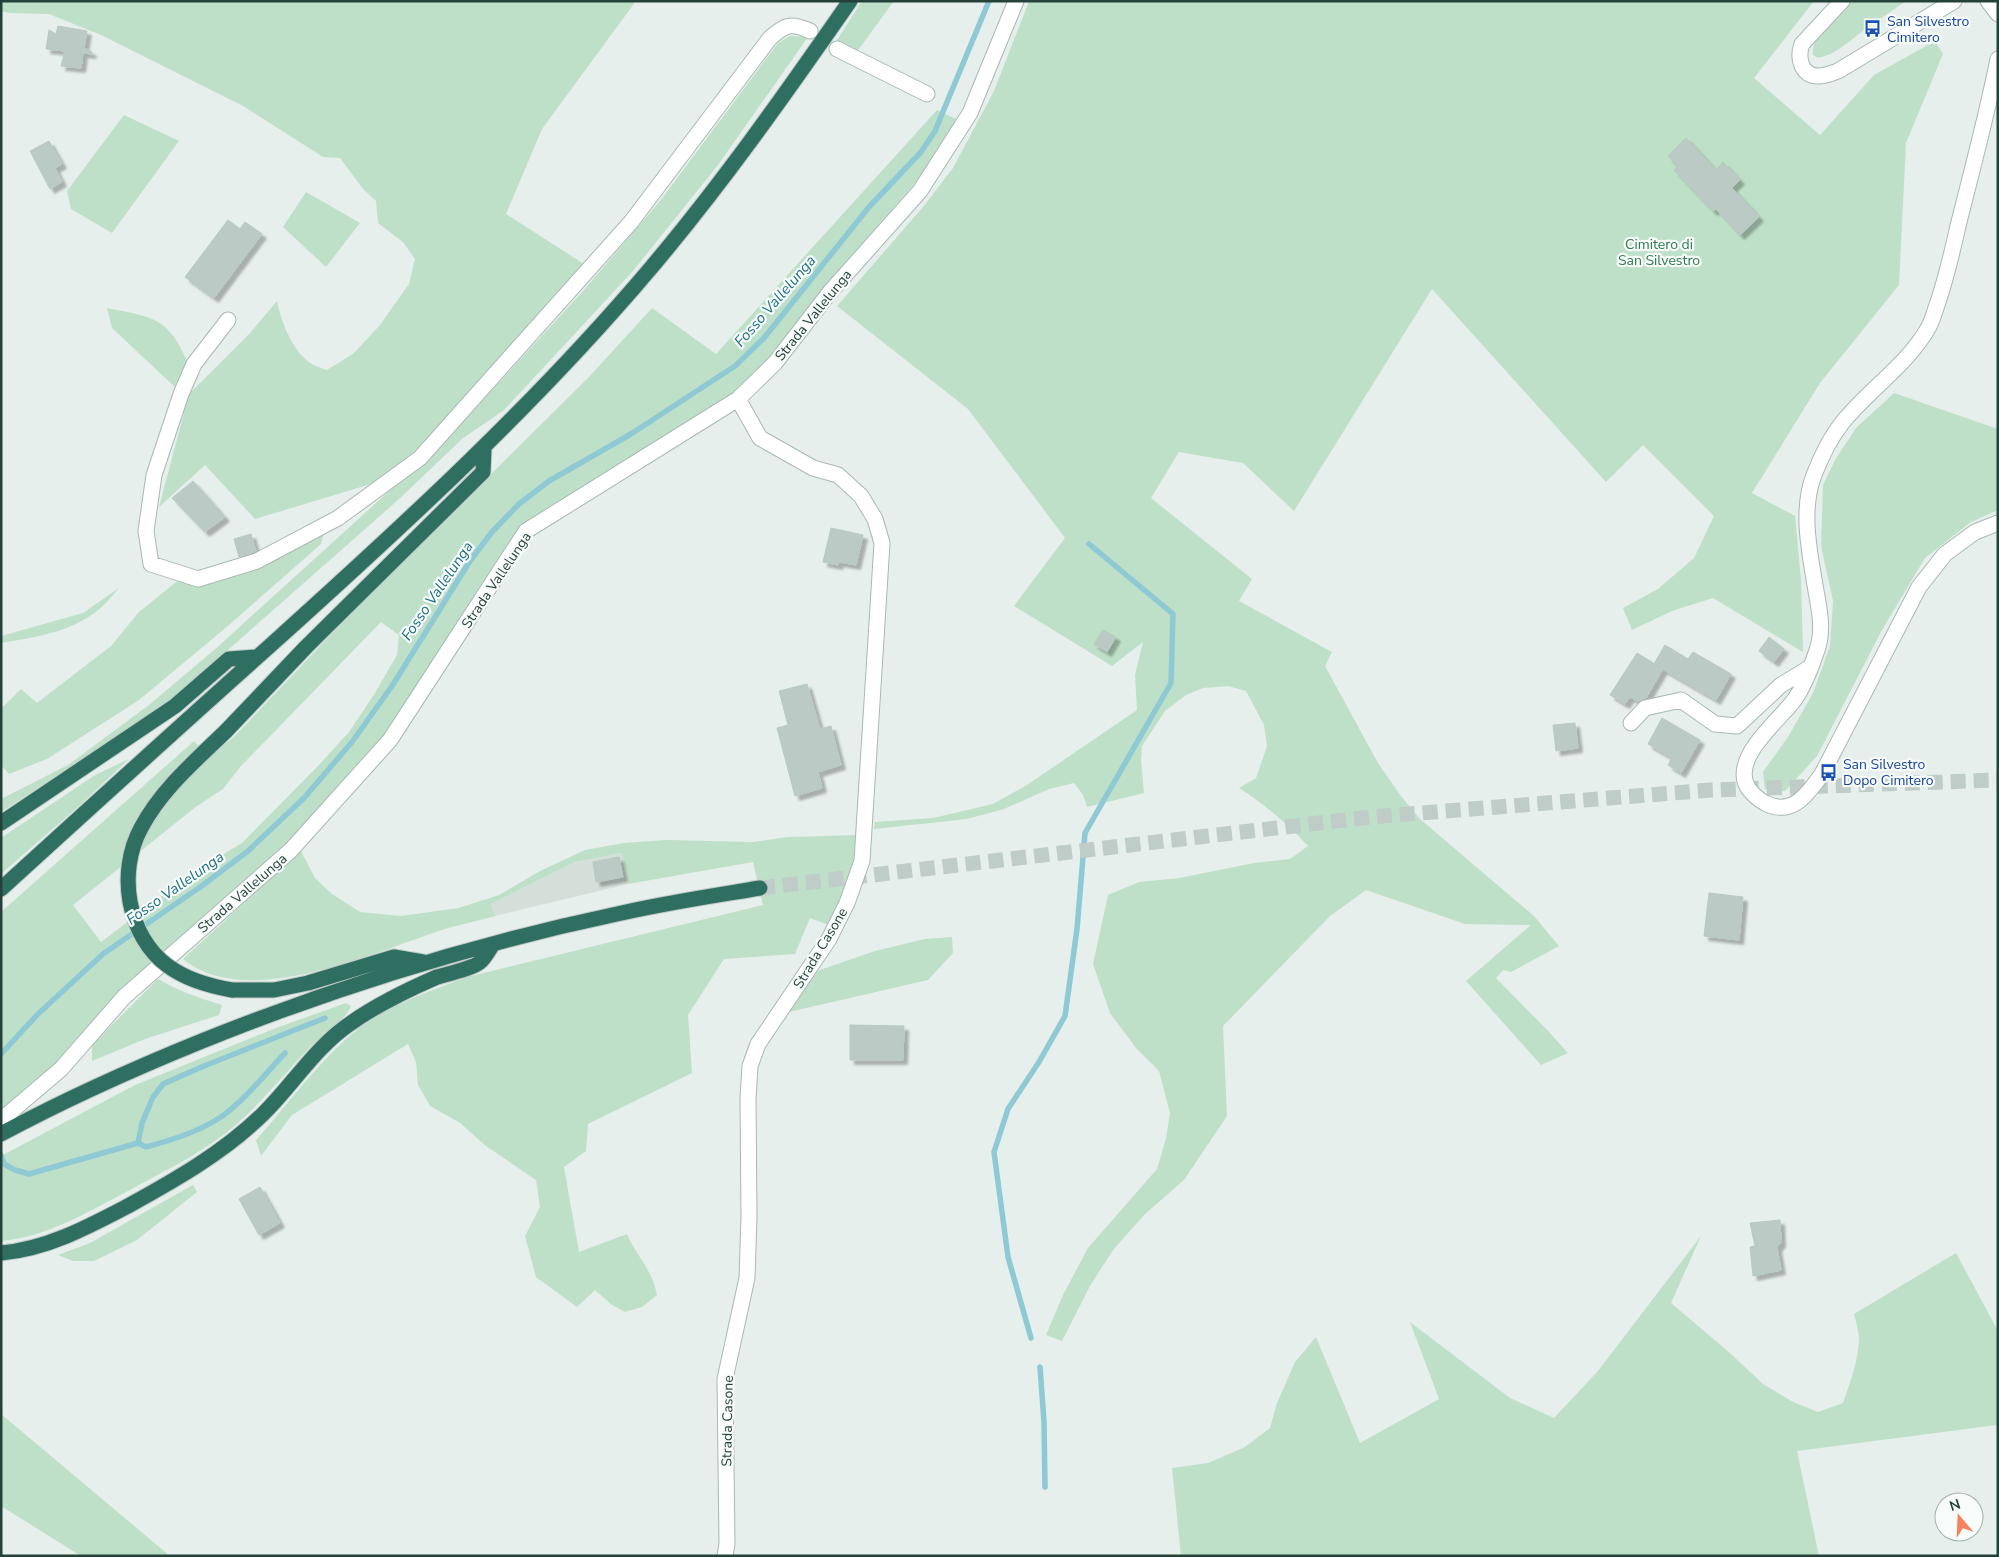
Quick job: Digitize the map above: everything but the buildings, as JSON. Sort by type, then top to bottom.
[{"type":"highway","points":[[1,890],[399,529],[484,448],[578,349],[650,269],[774,110],[850,1]]},
{"type":"highway","points":[[426,963],[394,957],[308,983],[274,990],[232,990],[211,986],[190,979],[158,957],[137,925],[129,898],[128,882],[133,850],[140,830],[151,810],[170,786],[226,731],[306,647],[483,472],[484,448]]},
{"type":"highway","points":[[1,823],[175,706],[229,659],[256,657]]},
{"type":"highway","points":[[1,1134],[81,1093],[128,1072],[261,1018],[340,990],[493,944],[618,913],[760,888]]},
{"type":"highway","points":[[1,1253],[16,1252],[39,1246],[82,1229],[150,1194],[228,1145],[263,1114],[308,1063],[348,1025],[372,1008],[414,987],[479,963],[493,944]]},
{"type":"street","name":"Strada Vallelunga","points":[[1,1120],[61,1069],[124,997],[291,850],[390,740],[526,531],[738,399],[775,363],[830,292],[920,191],[970,113],[1016,1]]},
{"type":"street","points":[[1842,1],[1802,44],[1799,60],[1807,72],[1813,75],[1819,76],[1838,71],[1954,1]]},
{"type":"street","points":[[1988,1],[1998,14]]},
{"type":"street","points":[[228,320],[194,364],[181,394],[154,475],[146,531],[151,564],[198,579],[257,561],[295,542],[338,518],[420,458],[631,222],[770,38],[783,27],[792,25],[810,31]]},
{"type":"street","points":[[837,49],[927,94]]},
{"type":"street","points":[[1998,59],[1947,276],[1929,327],[1919,344],[1841,423],[1825,448],[1813,476],[1809,500],[1808,542],[1820,616],[1820,636],[1817,652],[1797,697],[1749,754],[1744,766],[1744,781],[1750,792],[1757,799],[1772,806],[1788,808],[1804,797],[1819,777],[1919,586],[1946,554],[1975,532],[1998,523]]},
{"type":"street","name":"Strada Casone","points":[[725,1556],[727,1544],[725,1379],[747,1278],[750,1217],[748,1099],[750,1066],[758,1044],[829,939],[847,903],[862,861],[882,543],[875,519],[861,496],[838,475],[813,468],[760,438],[738,399]]},
{"type":"street","points":[[1631,723],[1645,708],[1681,700],[1715,724],[1737,726],[1781,685],[1809,668]]},
{"type":"shaded area","points":[[622,853],[628,884],[495,916],[491,904],[575,862]]},
{"type":"green space","points":[[1,1],[636,1],[542,129],[506,214],[584,264],[497,365],[410,456],[371,484],[255,519],[205,465],[159,507],[189,394],[250,333],[277,301],[284,326],[297,350],[311,363],[327,370],[354,353],[380,325],[409,284],[415,259],[403,242],[378,223],[376,201],[363,189],[340,158],[323,157],[243,106],[101,35],[49,14],[1,11]]},
{"type":"green space","points":[[862,1],[894,1],[856,53],[835,43]]},
{"type":"green space","name":"Cimitero di San Silvestro","points":[[1029,1],[1814,1],[1754,78],[1820,135],[1874,75],[1935,41],[1943,54],[1906,143],[1899,285],[1820,383],[1752,493],[1795,516],[1801,579],[1803,652],[1713,598],[1672,611],[1632,630],[1623,608],[1658,589],[1694,558],[1714,516],[1643,445],[1606,482],[1432,289],[1294,511],[1243,463],[1179,452],[1151,498],[1252,579],[1239,601],[1332,652],[1325,666],[1378,763],[1401,796],[1420,819],[1534,916],[1559,946],[1511,972],[1503,970],[1496,978],[1568,1053],[1541,1065],[1466,981],[1531,925],[1465,924],[1366,890],[1330,916],[1223,1026],[1227,1116],[1184,1180],[1145,1214],[1113,1250],[1090,1286],[1062,1341],[1046,1335],[1063,1295],[1088,1248],[1157,1169],[1166,1138],[1170,1113],[1159,1071],[1136,1048],[1110,1013],[1093,964],[1108,895],[1139,882],[1179,878],[1254,863],[1290,859],[1308,846],[1275,815],[1239,788],[1256,778],[1267,746],[1264,725],[1246,691],[1228,686],[1203,688],[1186,695],[1165,711],[1142,746],[1141,760],[1144,793],[1087,807],[1083,795],[1074,783],[1049,789],[1004,809],[967,819],[874,829],[875,822],[933,818],[993,804],[1027,785],[1137,710],[1135,675],[1143,642],[1112,666],[1014,606],[1065,538],[968,409],[837,306],[923,207],[953,168],[994,91]]},
{"type":"green space","points":[[1852,1],[1906,1],[1837,51],[1818,58],[1813,55],[1815,42]]},
{"type":"green space","points":[[790,36],[808,37],[718,165],[633,271],[504,410],[462,439],[398,500],[169,702],[1,812],[1,799],[68,765],[149,705],[213,651],[451,435],[583,291],[660,201],[778,43]]},
{"type":"green space","points":[[937,110],[958,120],[915,183],[846,262],[770,359],[739,390],[522,528],[394,723],[366,756],[271,862],[21,1103],[1,1114],[1,912],[194,741],[208,755],[233,738],[357,607],[589,377],[652,308],[716,354]],"holes":[[[381,622],[399,635],[397,655],[375,693],[349,732],[317,767],[242,843],[192,873],[101,942],[73,905],[197,806],[223,789],[241,766]]]},
{"type":"green space","points":[[124,115],[179,141],[112,233],[71,209],[67,191]]},
{"type":"green space","points":[[306,192],[360,223],[326,267],[283,227]]},
{"type":"green space","points":[[107,308],[149,318],[158,322],[174,337],[189,365],[177,389],[112,328]]},
{"type":"green space","points":[[1894,393],[1998,429],[1998,510],[1971,522],[1925,558],[1882,630],[1817,756],[1785,791],[1773,792],[1765,789],[1763,772],[1788,737],[1813,693],[1830,646],[1833,601],[1821,546],[1823,485],[1835,460],[1856,428]]},
{"type":"green space","points":[[325,528],[321,544],[229,625],[139,700],[47,759],[9,774],[1,765],[1,709],[21,689],[37,703],[111,646],[139,612],[180,579],[221,576]]},
{"type":"green space","points":[[119,588],[100,609],[75,624],[51,633],[1,643],[1,636],[83,613]]},
{"type":"green space","points":[[129,759],[1,874],[1,838],[95,775]]},
{"type":"green space","points":[[860,835],[856,868],[831,926],[810,918],[795,954],[724,959],[688,1015],[692,1073],[588,1124],[586,1151],[564,1167],[579,1252],[627,1234],[652,1278],[657,1295],[642,1307],[625,1312],[612,1305],[595,1290],[577,1307],[536,1277],[525,1236],[540,1207],[536,1180],[486,1146],[460,1123],[430,1106],[418,1085],[416,1062],[408,1044],[292,1115],[261,1156],[256,1140],[331,1054],[364,1024],[382,1013],[413,998],[467,977],[763,905],[753,862],[628,884],[622,853],[575,862],[491,904],[495,916],[443,930],[343,964],[273,979],[239,980],[209,974],[183,959],[301,851],[315,878],[332,894],[360,912],[401,916],[459,908],[499,895],[540,871],[585,850],[624,843],[666,840],[753,842],[787,837]]},
{"type":"green space","points":[[952,937],[953,953],[928,980],[789,1012],[814,972],[875,951],[925,939]]},
{"type":"green space","points":[[158,979],[189,994],[222,1005],[219,1015],[145,1039],[92,1061],[92,1045]]},
{"type":"green space","points":[[346,1003],[351,1006],[349,1011],[311,1046],[249,1113],[215,1141],[166,1171],[67,1222],[18,1239],[1,1241],[1,1156],[135,1085],[276,1028]]},
{"type":"green space","points":[[193,1185],[197,1192],[137,1240],[94,1261],[73,1261],[58,1255],[90,1243]]},
{"type":"green space","points":[[1701,1236],[1671,1303],[1763,1384],[1793,1402],[1818,1412],[1843,1403],[1854,1371],[1859,1345],[1854,1314],[1956,1253],[1998,1331],[1997,1425],[1797,1451],[1819,1556],[1181,1556],[1172,1468],[1208,1463],[1245,1447],[1270,1428],[1277,1403],[1295,1362],[1316,1337],[1360,1443],[1439,1399],[1410,1322],[1510,1398],[1554,1418],[1598,1371]]},
{"type":"green space","points":[[1,1414],[170,1556],[81,1556],[1,1506]]},
{"type":"waterway","name":"Fosso Vallelunga","points":[[1,1054],[38,1014],[103,954],[203,885],[248,851],[304,798],[352,742],[392,686],[470,561],[492,532],[519,504],[549,481],[631,434],[735,366],[764,338],[869,207],[921,152],[935,131],[989,1]]},
{"type":"waterway","points":[[1031,1338],[1008,1257],[994,1152],[1008,1109],[1039,1062],[1065,1016],[1077,929],[1085,833],[1171,683],[1173,614],[1089,544]]},
{"type":"waterway","points":[[138,1143],[142,1123],[153,1097],[163,1084],[325,1018]]},
{"type":"waterway","points":[[1,1155],[4,1164],[29,1174],[138,1143],[146,1147],[185,1135],[203,1127],[229,1111],[285,1053]]},
{"type":"waterway","points":[[1040,1367],[1044,1422],[1045,1487]]},
{"type":"tunnel","points":[[760,888],[1371,817],[1711,790],[1998,780]]},
{"type":"place","name":"San Silvestro Cimitero","points":[[1873,29]]},
{"type":"place","name":"San Silvestro Dopo Cimitero","points":[[1829,772]]}]
